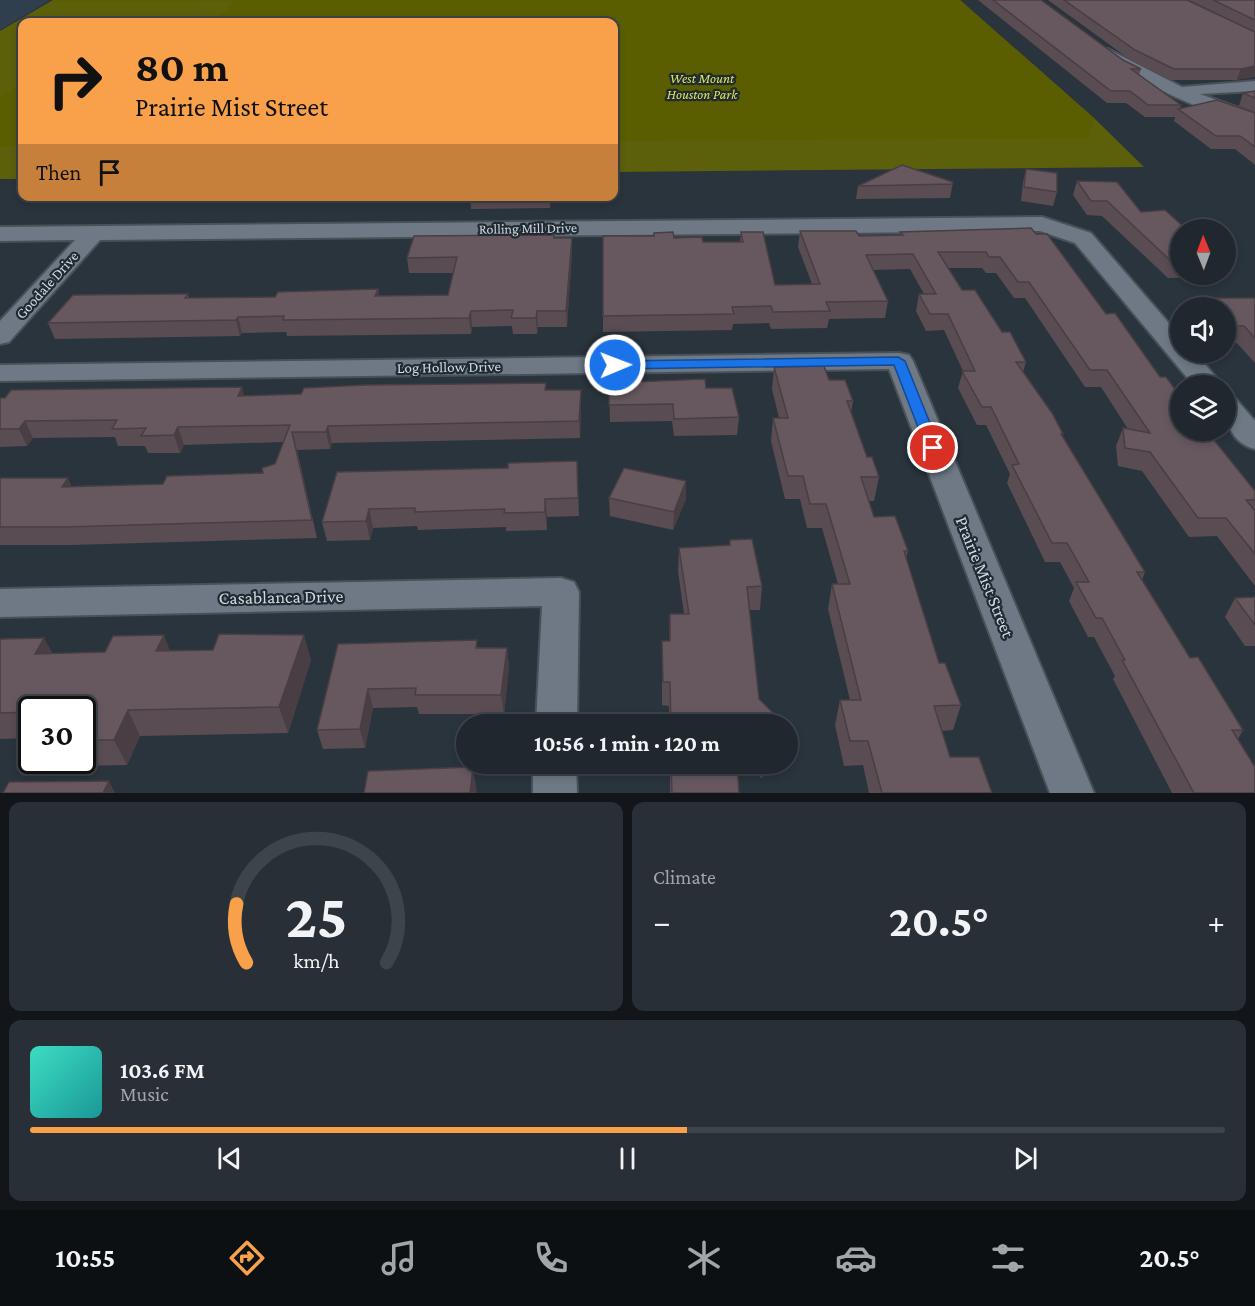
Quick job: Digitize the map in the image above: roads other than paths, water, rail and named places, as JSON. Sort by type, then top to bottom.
[{"type":"street","points":[[1099,46],[1126,66],[1172,90],[1255,120]]},
{"type":"street","points":[[1172,90],[1255,86]]},
{"type":"street","name":"Rolling Mill Drive","points":[[0,234],[1042,224],[1083,238],[1200,375]]},
{"type":"street","name":"Goodale Drive","points":[[0,336],[93,233]]},
{"type":"street","name":"Log Hollow Drive","points":[[0,373],[898,361]]},
{"type":"street","name":"Prairie Mist Street","points":[[898,361],[1072,793]]},
{"type":"street","points":[[1236,417],[1255,440]]},
{"type":"street","name":"Casablanca Drive","points":[[0,603],[561,592],[557,714]]},
{"type":"street","points":[[555,774],[555,793]]},
{"type":"park label","name":"West Mount Houston Park","points":[[702,86]]}]
